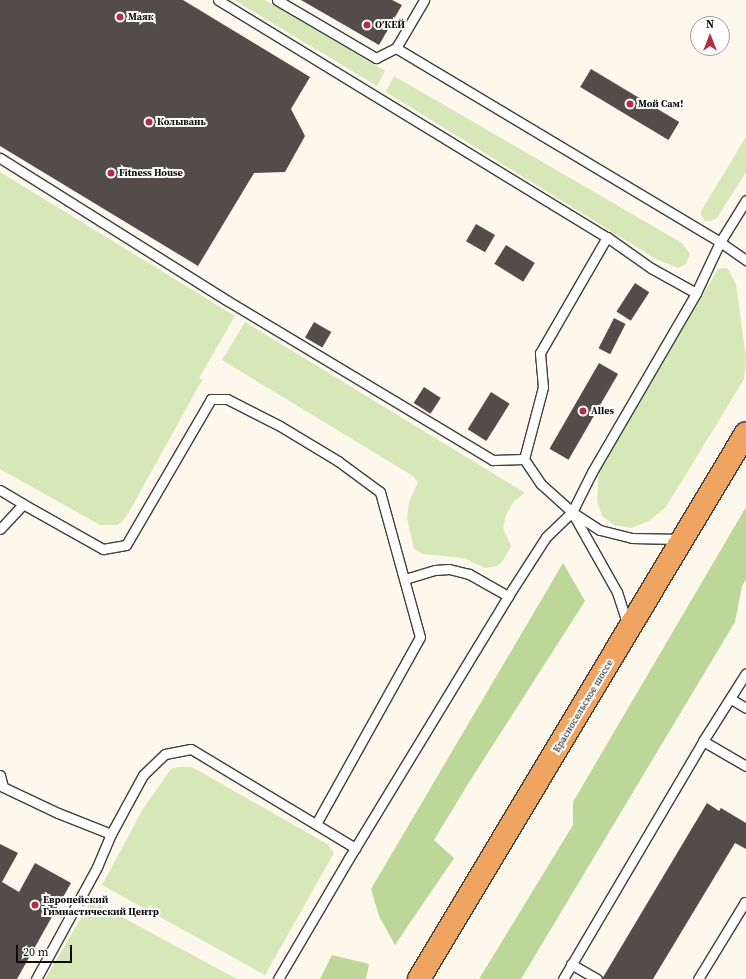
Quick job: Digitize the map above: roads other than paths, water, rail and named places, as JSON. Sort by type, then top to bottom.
[{"type":"highway","name":"Красносельское шоссе","points":[[418,979],[746,433]]},
{"type":"lane","points":[[218,0],[607,237],[651,268],[696,293]]},
{"type":"lane","points":[[277,0],[376,58],[396,48],[424,0]]},
{"type":"lane","points":[[396,48],[720,242],[746,260]]},
{"type":"lane","points":[[0,158],[228,301],[493,460],[524,459]]},
{"type":"lane","points":[[278,979],[355,848],[508,596],[546,537],[572,512],[592,472],[696,293],[720,242],[746,200]]},
{"type":"lane","points":[[607,237],[540,353],[543,387],[524,459],[541,484],[572,512],[600,530],[631,538],[683,539]]},
{"type":"lane","points":[[0,490],[102,549],[126,545],[211,399],[227,399],[280,426],[338,461],[380,492],[420,637],[316,824]]},
{"type":"lane","points":[[0,529],[23,504]]},
{"type":"lane","points":[[572,512],[617,592],[630,628]]},
{"type":"lane","points":[[405,579],[435,570],[450,569],[469,574],[508,596]]},
{"type":"lane","points":[[563,979],[703,741],[731,699],[746,673]]},
{"type":"lane","points":[[731,699],[746,708]]},
{"type":"lane","points":[[703,741],[746,766]]},
{"type":"lane","points":[[36,979],[97,867],[111,834],[144,775],[165,754],[191,749],[355,848]]},
{"type":"lane","points":[[0,774],[3,788],[58,813],[111,834]]},
{"type":"lane","points":[[698,979],[745,902],[746,903]]},
{"type":"lane","points":[[571,964],[596,979]]},
{"type":"place","name":"Маяк","points":[[120,17]]},
{"type":"place","name":"О’КЕЙ","points":[[367,25]]},
{"type":"place","name":"Мой Сам!","points":[[630,104]]},
{"type":"place","name":"Колывань","points":[[149,122]]},
{"type":"place","name":"Fitness House","points":[[111,173]]},
{"type":"place","name":"Alles","points":[[583,411]]},
{"type":"place","name":"Европейский Гимнастический Центр","points":[[35,905]]}]
